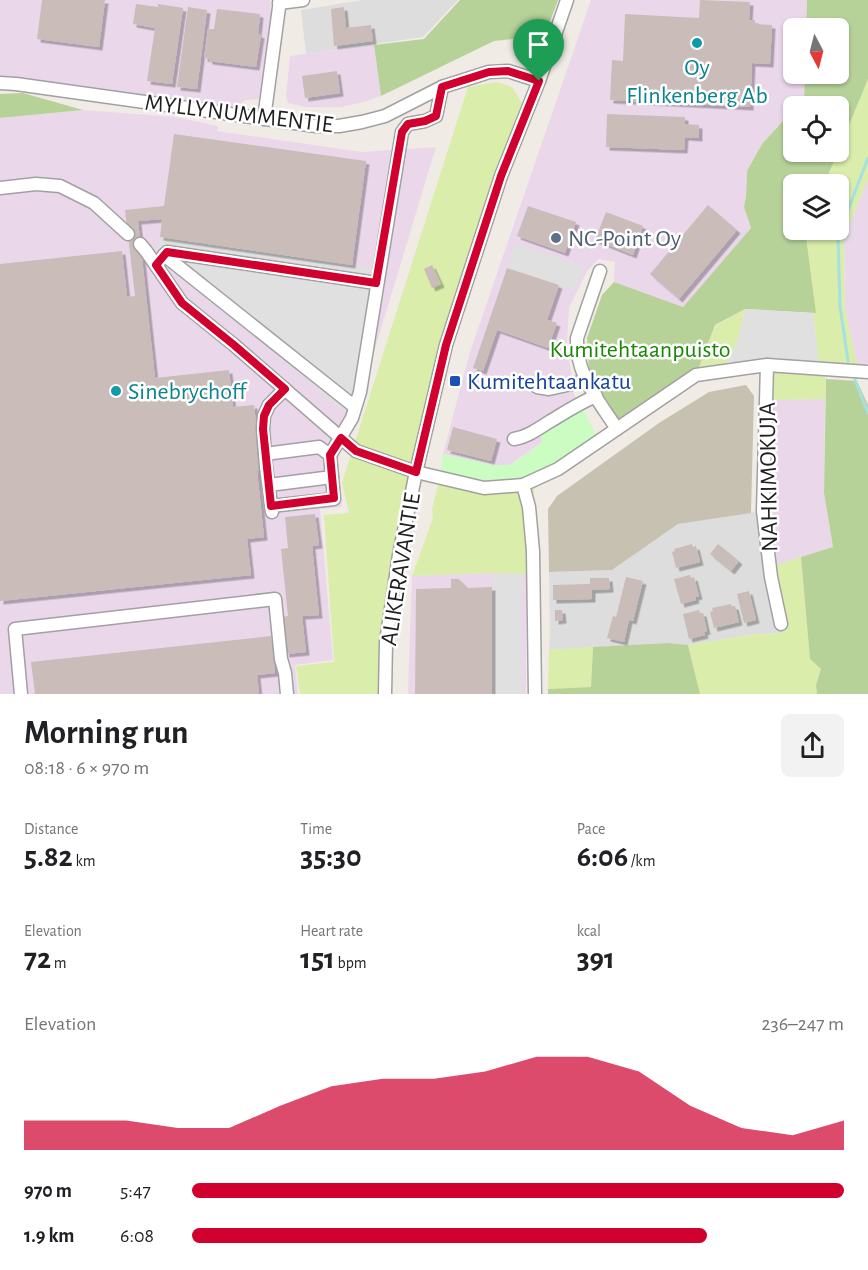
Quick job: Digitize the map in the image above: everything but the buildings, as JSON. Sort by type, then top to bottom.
[{"type":"street","points":[[264,119],[279,2],[303,0]]},
{"type":"street","name":"ALIKERAVANTIE","points":[[385,694],[386,642],[399,555],[446,345],[501,176],[539,81],[567,0]]},
{"type":"street","name":"MYLLYNUMMENTIE","points":[[0,83],[316,126],[339,126],[385,116],[442,87],[489,72],[508,71],[539,81]]},
{"type":"street","points":[[285,389],[269,405],[264,416],[265,454],[272,509],[334,498],[330,455],[352,418],[360,392],[402,132],[408,124],[436,116],[442,87]]},
{"type":"street","points":[[0,188],[36,184],[60,186],[94,203],[128,234]]},
{"type":"street","points":[[140,244],[355,407]]},
{"type":"street","points":[[160,260],[167,252],[376,283]]},
{"type":"street","points":[[160,260],[182,303],[356,451],[416,472],[484,488],[524,485],[558,469],[696,375],[767,364],[868,372]]},
{"type":"street","points":[[600,270],[578,338],[577,350],[580,369],[585,381],[617,429]]},
{"type":"street","name":"NAHKIMOKUJA","points":[[767,364],[763,512],[771,577],[781,624]]},
{"type":"street","points":[[537,387],[549,389],[585,381]]},
{"type":"street","points":[[514,439],[530,434],[580,403],[596,396]]},
{"type":"street","points":[[265,454],[319,447],[330,455]]},
{"type":"street","points":[[268,485],[332,477]]},
{"type":"street","points":[[524,485],[539,550],[535,694]]},
{"type":"street","points":[[21,694],[15,629],[275,599],[281,659],[288,694]]},
{"type":"shaded area","points":[[0,0],[270,0],[271,14],[259,99],[245,100],[236,108],[0,76]]},
{"type":"shaded area","points":[[363,0],[458,0],[423,37],[306,54],[301,10]]},
{"type":"shaded area","points":[[591,0],[807,0],[806,18],[783,18],[783,84],[805,84],[804,96],[783,96],[783,121],[762,144],[747,171],[744,207],[751,228],[683,307],[614,282],[615,262],[599,259],[587,271],[569,308],[567,342],[574,395],[582,407],[542,442],[510,465],[494,465],[443,454],[470,352]]},
{"type":"shaded area","points":[[374,45],[381,96],[341,107],[305,107],[288,103],[286,96],[290,56]]},
{"type":"shaded area","points":[[83,110],[175,117],[218,126],[217,131],[362,152],[436,147],[351,428],[338,460],[342,507],[320,509],[333,660],[295,665],[298,694],[0,694],[0,118]]},
{"type":"shaded area","points":[[868,179],[868,363],[858,368],[845,309],[844,240],[849,240],[849,226]]},
{"type":"shaded area","points":[[160,237],[379,269],[356,422],[158,252]]},
{"type":"shaded area","points":[[516,243],[583,267],[575,290],[507,268]]},
{"type":"shaded area","points":[[745,309],[813,313],[819,365],[728,362],[738,340]]},
{"type":"shaded area","points":[[746,385],[754,396],[751,513],[678,524],[612,570],[549,572],[548,509],[557,496],[659,423],[709,392]]},
{"type":"shaded area","points":[[825,399],[824,493],[833,547],[770,567],[768,510],[771,400]]},
{"type":"shaded area","points":[[763,511],[783,633],[756,634],[688,645],[668,643],[549,650],[549,572],[612,570],[678,524]]},
{"type":"shaded area","points":[[492,573],[523,574],[522,694],[492,694]]},
{"type":"shaded area","points":[[526,574],[526,694],[408,694],[412,576]]},
{"type":"green space","points":[[460,0],[558,0],[542,43],[523,38],[494,41],[381,96],[374,45],[424,39]]},
{"type":"green space","points":[[807,0],[868,0],[868,79],[849,125],[849,96],[804,96],[805,84],[849,84],[849,18],[806,18]]},
{"type":"green space","points":[[868,79],[868,179],[849,226],[849,174],[828,174],[833,162],[849,162],[849,124]]},
{"type":"green space","points":[[497,82],[512,87],[522,103],[495,176],[446,345],[395,578],[385,694],[300,694],[296,666],[334,662],[324,515],[349,513],[342,483],[468,87]]},
{"type":"green space","points":[[23,93],[83,110],[0,118],[0,94]]},
{"type":"green space","name":"Kumitehtaanpuisto","points":[[783,121],[783,162],[834,162],[828,174],[783,174],[783,240],[806,240],[816,313],[745,309],[715,325],[696,375],[617,429],[589,374],[587,338],[602,295],[614,282],[683,307],[751,228],[744,207],[747,171],[762,144]]},
{"type":"green space","points":[[805,240],[844,240],[845,309],[858,368],[819,365]]},
{"type":"green space","points":[[745,309],[738,340],[728,362],[696,375],[715,326]]},
{"type":"green space","points":[[769,368],[822,373],[826,379],[825,399],[771,400]]},
{"type":"green space","points":[[826,379],[857,381],[868,405],[868,694],[817,694],[816,685],[821,669],[810,659],[801,557],[833,547],[824,493]]},
{"type":"green space","points":[[582,407],[599,441],[523,485],[484,488],[440,478],[443,454],[494,465],[510,465],[542,443],[540,433]]},
{"type":"green space","points":[[440,478],[537,479],[533,496],[534,513],[523,513],[527,550],[526,574],[412,576],[433,518],[432,509]]},
{"type":"green space","points":[[801,557],[810,659],[821,669],[816,685],[817,694],[700,694],[688,645],[756,634],[783,633],[770,567]]},
{"type":"green space","points":[[668,643],[688,645],[700,694],[548,694],[548,689],[591,687],[593,647]]},
{"type":"green space","points":[[593,647],[591,687],[548,689],[549,650]]},
{"type":"waterway","points":[[848,361],[840,306],[838,236],[868,158]]},
{"type":"waterway","points":[[855,380],[868,413]]},
{"type":"place","name":"Oy Flinkenberg Ab","points":[[697,43]]},
{"type":"place","name":"NC-Point Oy","points":[[556,238]]},
{"type":"place","name":"Kumitehtaankatu","points":[[455,381]]},
{"type":"place","name":"Sinebrychoff","points":[[116,391]]},
{"type":"route","points":[[508,71],[539,81],[501,176],[446,345],[416,472],[356,451],[341,438],[330,455],[334,498],[271,506],[263,429],[264,416],[269,405],[285,389],[182,303],[156,265],[167,252],[376,283],[402,132],[408,124],[436,116],[442,87],[489,72],[508,71]]}]
